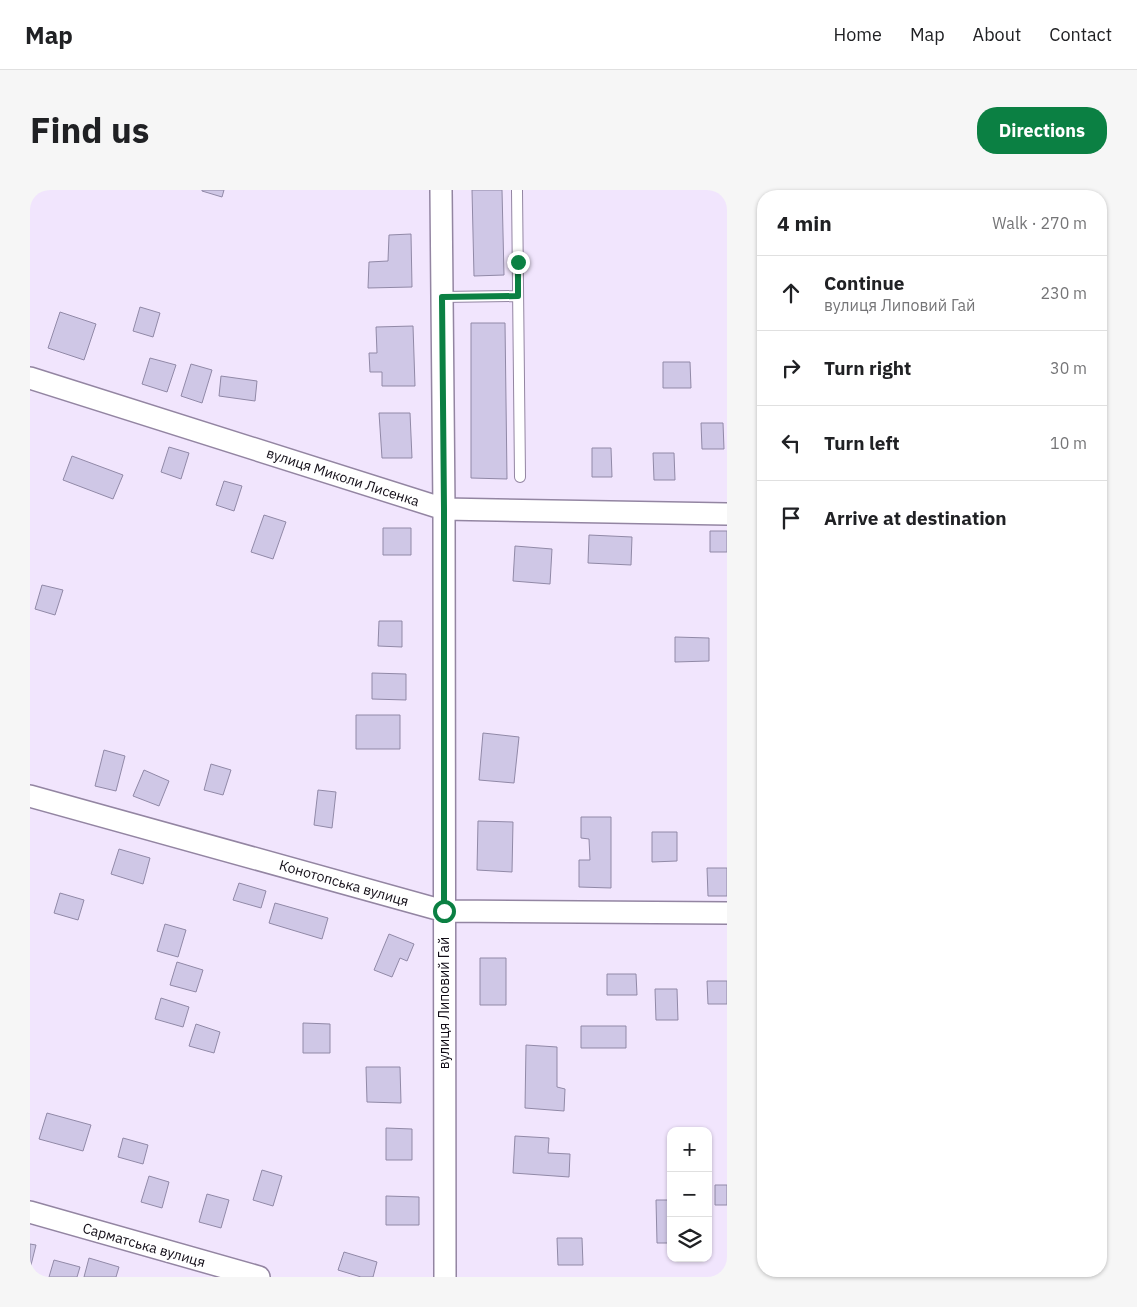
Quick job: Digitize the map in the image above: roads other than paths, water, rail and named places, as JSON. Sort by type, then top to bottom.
[{"type":"street","name":"вулиця Липовий Гай","points":[[441,190],[444,509],[445,1277]]},
{"type":"street","name":"вулиця Миколи Лисенка","points":[[30,378],[444,509],[727,514]]},
{"type":"street","name":"Конотопська вулиця","points":[[30,796],[444,911],[727,913]]},
{"type":"street","name":"Сарматська вулиця","points":[[30,1212],[259,1277]]},
{"type":"lane","points":[[517,190],[520,477]]},
{"type":"lane","points":[[442,297],[518,296]]}]
